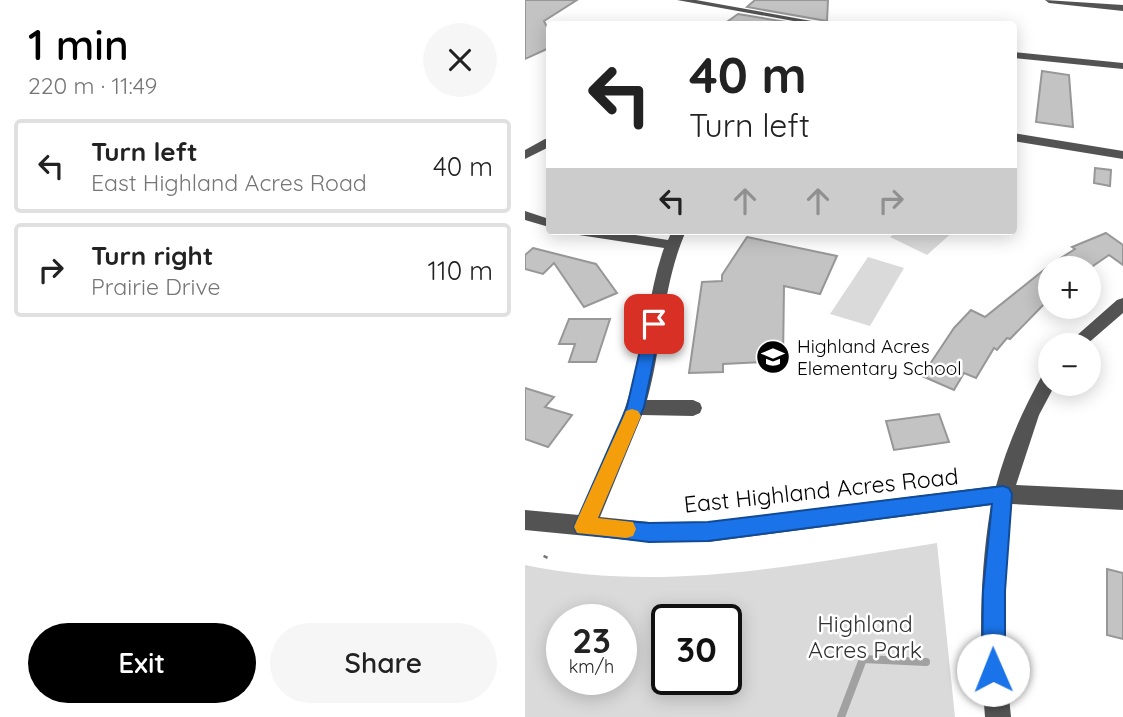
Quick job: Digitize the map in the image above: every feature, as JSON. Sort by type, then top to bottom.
[{"type":"street","points":[[681,0],[806,21]]},
{"type":"street","points":[[1049,0],[1123,8]]},
{"type":"street","points":[[1017,55],[1123,66]]},
{"type":"street","points":[[1017,138],[1123,155]]},
{"type":"street","points":[[525,155],[546,144]]},
{"type":"street","points":[[525,215],[546,222]]},
{"type":"street","points":[[584,527],[636,407],[648,359],[663,269],[676,238],[634,235]]},
{"type":"street","points":[[1088,333],[1123,304]]},
{"type":"street","points":[[997,717],[993,629],[1003,494],[1021,434],[1040,396]]},
{"type":"street","points":[[636,407],[693,408]]},
{"type":"street","name":"East Highland Acres Road","points":[[525,520],[649,532],[708,532],[1003,494],[1123,500]]},
{"type":"path","points":[[545,558],[548,552]]},
{"type":"green space","points":[[893,235],[950,235],[927,255],[890,237]]},
{"type":"green space","points":[[868,257],[904,268],[870,326],[830,314]]},
{"type":"green space","name":"Highland Acres Park","points":[[937,543],[955,717],[525,717],[525,565],[628,577],[731,573]]},
{"type":"building","points":[[525,0],[577,0],[544,21],[546,49],[525,59]]},
{"type":"building","points":[[755,0],[828,0],[827,21],[747,7]]},
{"type":"building","points":[[738,14],[780,21],[728,21]]},
{"type":"building","points":[[1042,71],[1069,75],[1073,127],[1036,122]]},
{"type":"building","points":[[1095,168],[1111,170],[1110,186],[1094,183]]},
{"type":"building","points":[[1106,233],[1123,245],[1123,265],[1109,255],[1101,260],[1101,256],[1064,256],[1075,249],[1072,247]]},
{"type":"building","points":[[747,237],[837,256],[820,294],[784,286],[783,361],[723,364],[723,372],[689,373],[702,282],[722,281],[722,275]]},
{"type":"building","points":[[533,248],[596,264],[617,293],[584,307],[554,263],[543,274],[525,269],[525,255]]},
{"type":"building","points":[[1038,275],[1038,310],[1010,339],[1007,338],[997,350],[994,348],[976,378],[964,373],[954,390],[922,376],[954,328],[971,310],[985,317]]},
{"type":"building","points":[[569,319],[610,319],[596,362],[569,362],[575,344],[559,344]]},
{"type":"building","points":[[525,388],[554,397],[545,407],[572,415],[548,447],[525,439]]},
{"type":"building","points":[[939,414],[949,442],[894,450],[886,421]]},
{"type":"building","points":[[1107,569],[1123,573],[1123,639],[1107,635]]},
{"type":"waterway","points":[[841,717],[863,659],[926,662]]},
{"type":"slow traffic","points":[[626,529],[584,527],[632,416]]},
{"type":"place","name":"Highland Acres Elementary School","points":[[773,357]]},
{"type":"route","points":[[654,324],[636,407],[584,527],[649,532],[708,532],[1003,494],[996,554],[993,670]]}]
